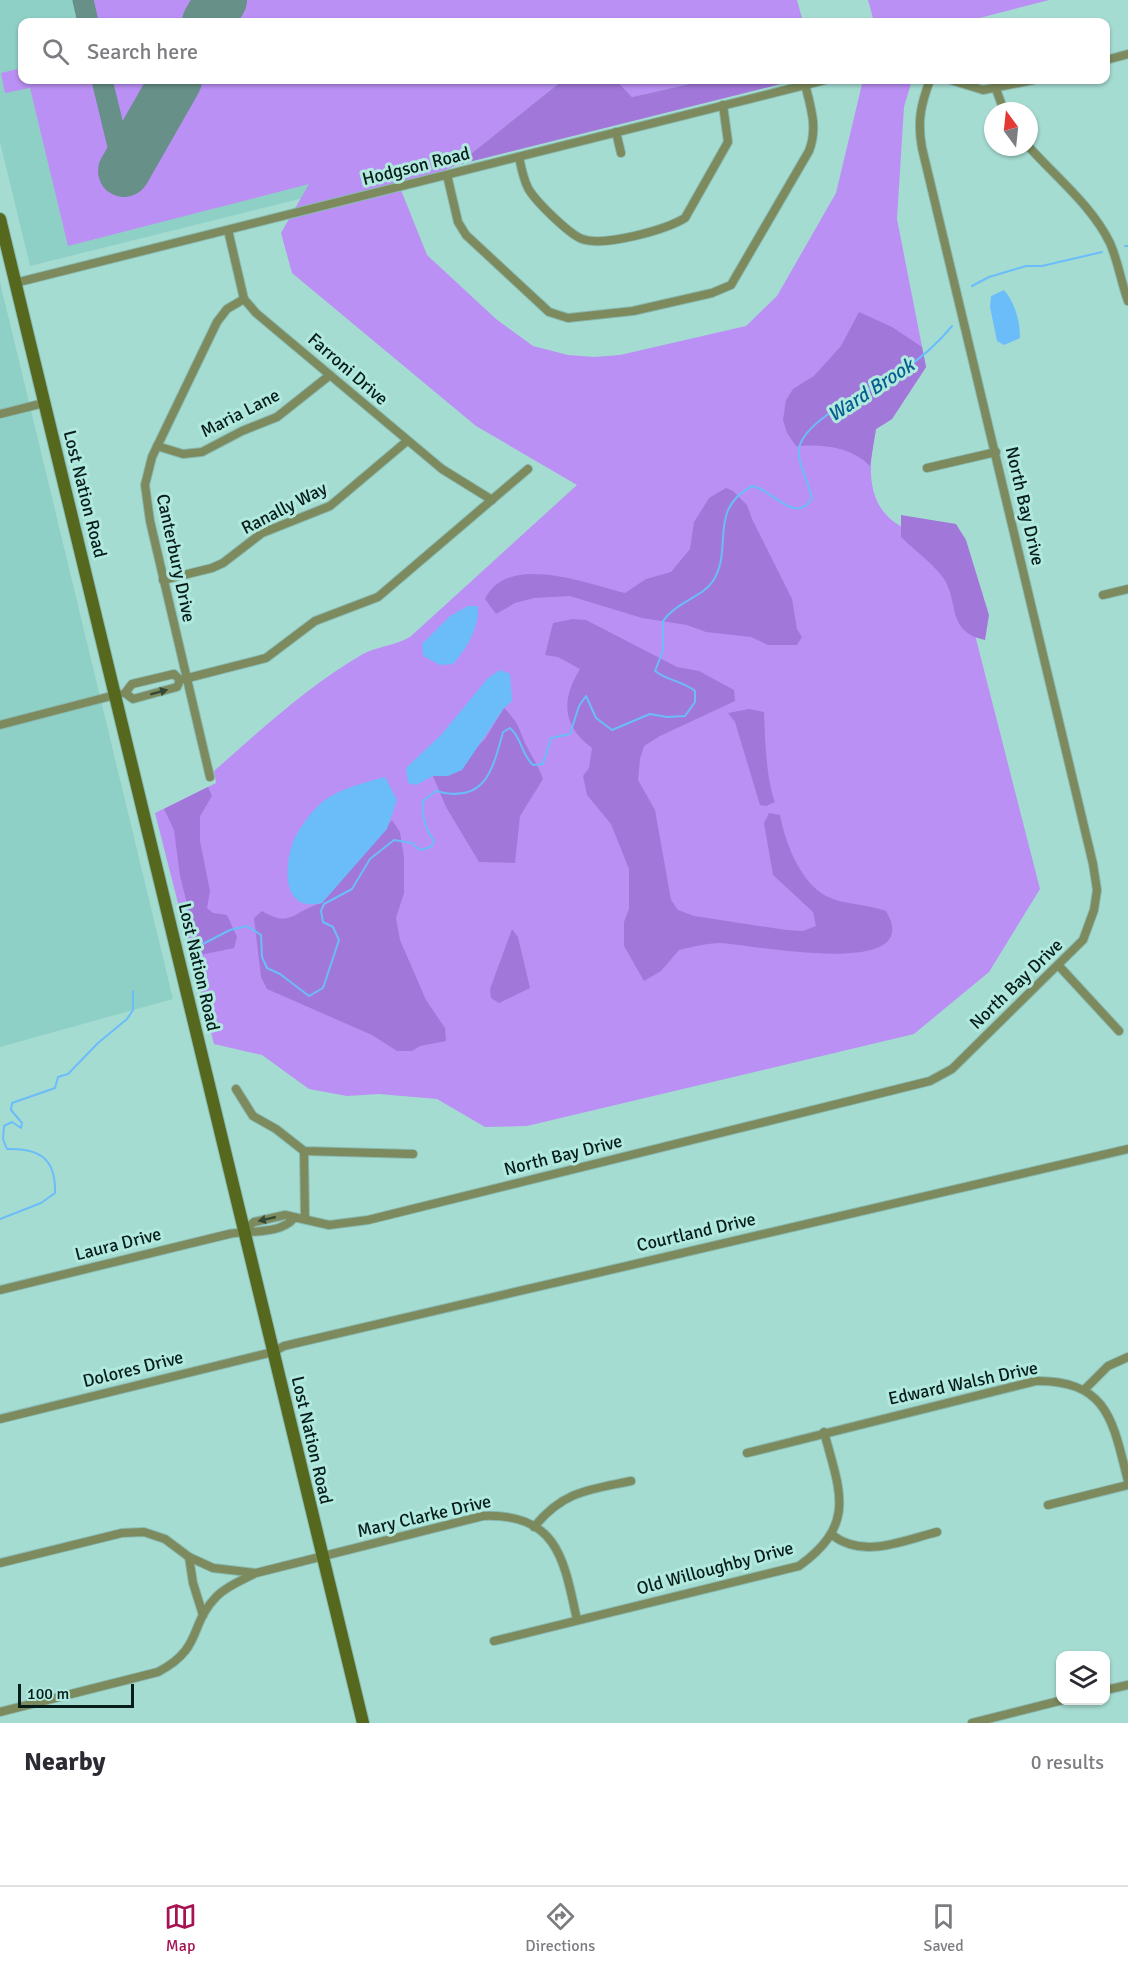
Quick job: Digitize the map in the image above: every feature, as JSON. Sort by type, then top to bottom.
[{"type":"street","points":[[1110,59],[1128,54]]},
{"type":"street","points":[[447,175],[458,222],[466,235],[549,312],[557,316],[580,317],[633,311],[712,293],[736,281],[809,151],[814,139],[814,124],[806,84]]},
{"type":"street","name":"Hodgson Road","points":[[15,283],[806,84]]},
{"type":"street","name":"North Bay Drive","points":[[243,1231],[256,1232],[289,1224],[294,1218],[329,1225],[368,1220],[930,1081],[952,1069],[1083,940],[1094,910],[1097,890],[1093,864],[918,126],[920,109],[929,84]]},
{"type":"street","points":[[962,84],[974,88],[996,89],[1017,84]]},
{"type":"street","points":[[996,89],[1001,102]]},
{"type":"street","points":[[519,157],[532,194],[579,237],[594,241],[630,236],[676,224],[685,218],[728,142],[723,105]]},
{"type":"street","points":[[616,132],[621,153]]},
{"type":"street","points":[[1037,156],[1089,212],[1104,233],[1111,247],[1128,301]]},
{"type":"street","name":"Lost Nation Road","points":[[0,219],[44,403],[120,694],[243,1231],[363,1723]]},
{"type":"street","points":[[228,230],[244,299]]},
{"type":"street","name":"Farroni Drive","points":[[244,299],[255,313],[407,441],[455,478],[492,500]]},
{"type":"street","name":"Canterbury Drive","points":[[210,777],[183,680],[145,494],[147,473],[157,446],[217,322],[227,309],[244,299]]},
{"type":"street","name":"Maria Lane","points":[[157,446],[183,454],[202,452],[242,431],[277,417],[330,375]]},
{"type":"street","points":[[0,414],[44,403]]},
{"type":"street","name":"Ranally Way","points":[[163,580],[212,568],[262,533],[330,506],[407,441]]},
{"type":"street","points":[[927,468],[996,452]]},
{"type":"street","points":[[120,694],[132,699],[177,687],[183,680],[266,658],[315,621],[378,597],[528,469]]},
{"type":"street","points":[[1103,595],[1128,590]]},
{"type":"street","points":[[0,725],[120,694],[132,684],[174,674],[183,680]]},
{"type":"street","points":[[1059,966],[1119,1031]]},
{"type":"street","points":[[236,1089],[253,1116],[276,1129],[304,1150],[413,1154]]},
{"type":"street","name":"Courtland Drive","points":[[273,1352],[284,1346],[1128,1149]]},
{"type":"street","points":[[304,1150],[305,1219]]},
{"type":"street","name":"Laura Drive","points":[[0,1290],[243,1231]]},
{"type":"street","name":"Dolores Drive","points":[[0,1419],[273,1352]]},
{"type":"street","points":[[1084,1390],[1108,1366],[1128,1358]]},
{"type":"street","name":"Edward Walsh Drive","points":[[747,1453],[1036,1381],[1060,1380],[1084,1390],[1101,1405],[1113,1421],[1128,1483]]},
{"type":"street","name":"Old Willoughby Drive","points":[[494,1641],[800,1566],[818,1552],[832,1535],[837,1524],[840,1500],[824,1432]]},
{"type":"street","points":[[534,1527],[548,1509],[562,1499],[631,1481]]},
{"type":"street","points":[[1048,1505],[1128,1483]]},
{"type":"street","name":"Mary Clarke Drive","points":[[256,1573],[483,1516],[505,1515],[534,1527],[553,1541],[562,1557],[577,1620]]},
{"type":"street","points":[[0,1563],[122,1533],[144,1532],[165,1539],[189,1557],[213,1568],[256,1573]]},
{"type":"street","points":[[832,1535],[853,1547],[874,1548],[937,1532]]},
{"type":"street","points":[[189,1557],[193,1583],[203,1615]]},
{"type":"street","points":[[0,1712],[158,1672],[177,1662],[192,1644],[203,1615],[218,1595],[256,1573]]},
{"type":"street","points":[[1110,1689],[1128,1685]]},
{"type":"street","points":[[972,1723],[1056,1703]]},
{"type":"shaded area","points":[[0,0],[433,0],[415,18],[18,18],[18,84],[33,84],[310,184],[303,198],[30,266],[0,142]]},
{"type":"shaded area","points":[[92,0],[199,0],[191,15],[200,18],[96,18]]},
{"type":"shaded area","points":[[240,0],[797,0],[802,18],[230,18]]},
{"type":"shaded area","points":[[868,0],[1049,0],[979,18],[873,18]]},
{"type":"shaded area","points":[[18,69],[18,84],[558,84],[457,165],[401,190],[427,255],[496,319],[533,346],[568,355],[594,357],[620,355],[746,326],[777,296],[836,193],[862,84],[911,84],[904,107],[897,219],[926,367],[892,419],[876,429],[871,475],[877,502],[896,523],[916,533],[951,541],[1040,889],[989,972],[914,1034],[527,1126],[485,1127],[437,1099],[379,1094],[347,1096],[309,1089],[262,1055],[214,1044],[155,813],[216,783],[214,771],[286,709],[343,666],[368,652],[410,637],[577,485],[476,426],[292,273],[281,233],[309,184],[68,246],[30,88],[5,93],[1,73]]},
{"type":"shaded area","points":[[558,84],[620,84],[632,97],[689,84],[781,84],[457,165]]},
{"type":"shaded area","points":[[620,84],[689,84],[632,97]]},
{"type":"shaded area","points":[[0,282],[173,999],[0,1047]]},
{"type":"shaded area","points":[[859,312],[892,327],[922,347],[926,367],[892,419],[876,429],[870,466],[854,455],[836,448],[796,446],[787,433],[783,420],[786,400],[793,389],[814,376],[841,346]]},
{"type":"shaded area","points":[[726,488],[733,491],[747,505],[792,599],[797,629],[802,637],[797,645],[768,645],[751,637],[706,632],[687,625],[642,618],[570,596],[534,598],[515,603],[496,614],[485,599],[496,585],[511,577],[529,574],[570,579],[625,593],[646,579],[671,572],[690,549],[694,522],[709,498]]},
{"type":"shaded area","points":[[901,515],[956,524],[966,540],[989,615],[985,640],[972,636],[958,622],[951,594],[941,575],[901,537]]},
{"type":"shaded area","points":[[573,619],[586,620],[677,667],[699,671],[734,690],[735,701],[660,736],[644,746],[640,759],[638,780],[655,810],[671,900],[678,910],[694,916],[786,930],[803,931],[816,926],[813,912],[773,875],[764,823],[769,813],[780,815],[795,860],[817,890],[833,899],[886,911],[892,933],[882,946],[859,952],[829,954],[720,943],[705,944],[679,950],[661,971],[644,981],[624,946],[624,922],[629,909],[629,869],[611,824],[587,795],[583,776],[589,768],[592,748],[582,740],[570,722],[568,702],[570,691],[580,669],[558,657],[545,655],[553,623]]},
{"type":"shaded area","points":[[504,708],[518,725],[543,779],[520,816],[515,863],[479,862],[446,807],[433,776],[448,776],[485,739]]},
{"type":"shaded area","points":[[749,709],[764,712],[768,770],[775,802],[766,806],[760,805],[735,722],[728,713]]},
{"type":"shaded area","points":[[208,787],[212,796],[200,816],[200,841],[210,891],[207,908],[213,913],[227,915],[237,937],[234,948],[200,955],[180,876],[174,830],[164,809]]},
{"type":"shaded area","points":[[392,820],[400,832],[404,858],[404,893],[396,918],[400,940],[426,1000],[445,1028],[446,1041],[420,1046],[412,1051],[397,1051],[372,1035],[267,989],[261,977],[254,918],[262,911],[272,916],[287,918],[322,903]]},
{"type":"shaded area","points":[[512,929],[518,937],[530,988],[499,1003],[491,998],[490,989]]},
{"type":"water","points":[[1004,290],[1016,312],[1020,338],[1004,345],[997,341],[990,307],[991,296]]},
{"type":"water","points":[[468,606],[478,606],[474,630],[453,664],[440,665],[423,656],[422,644],[450,616]]},
{"type":"water","points":[[500,670],[510,674],[512,701],[504,708],[462,770],[448,776],[433,776],[416,785],[408,783],[406,768],[441,735],[488,678]]},
{"type":"water","points":[[385,777],[397,800],[387,829],[322,903],[309,904],[299,901],[289,886],[288,875],[290,852],[297,833],[317,807],[331,796]]},
{"type":"waterway","name":"Ward Brook","points":[[972,286],[989,277],[1026,266],[1042,266],[1102,252]]},
{"type":"waterway","name":"Ward Brook","points":[[193,949],[230,930],[247,926],[261,935],[262,957],[267,968],[280,974],[309,996],[323,988],[339,940],[333,927],[323,922],[321,911],[324,904],[352,889],[370,859],[394,840],[412,843],[420,850],[431,847],[434,841],[425,822],[423,801],[436,791],[452,794],[475,789],[490,772],[503,732],[510,728],[514,732],[533,765],[543,764],[551,738],[570,734],[579,706],[586,696],[596,718],[612,730],[650,714],[667,717],[685,716],[695,702],[695,691],[655,671],[663,651],[663,621],[668,614],[709,587],[713,581],[722,556],[725,518],[730,506],[738,496],[752,486],[791,507],[806,506],[812,498],[799,455],[804,437],[828,414],[844,403],[918,360],[952,326]]},
{"type":"waterway","name":"Ward Brook","points":[[0,1219],[41,1203],[55,1193],[55,1181],[49,1163],[37,1153],[7,1149],[3,1139],[4,1126],[12,1122],[21,1128],[22,1123],[11,1110],[12,1103],[55,1088],[58,1077],[68,1074],[98,1043],[127,1019],[133,1010],[133,991]]},
{"type":"taxiway","points":[[83,0],[87,18]]},
{"type":"taxiway","points":[[103,84],[124,171]]},
{"type":"runway","points":[[210,18],[221,0]]},
{"type":"runway","points":[[124,171],[174,84]]}]
